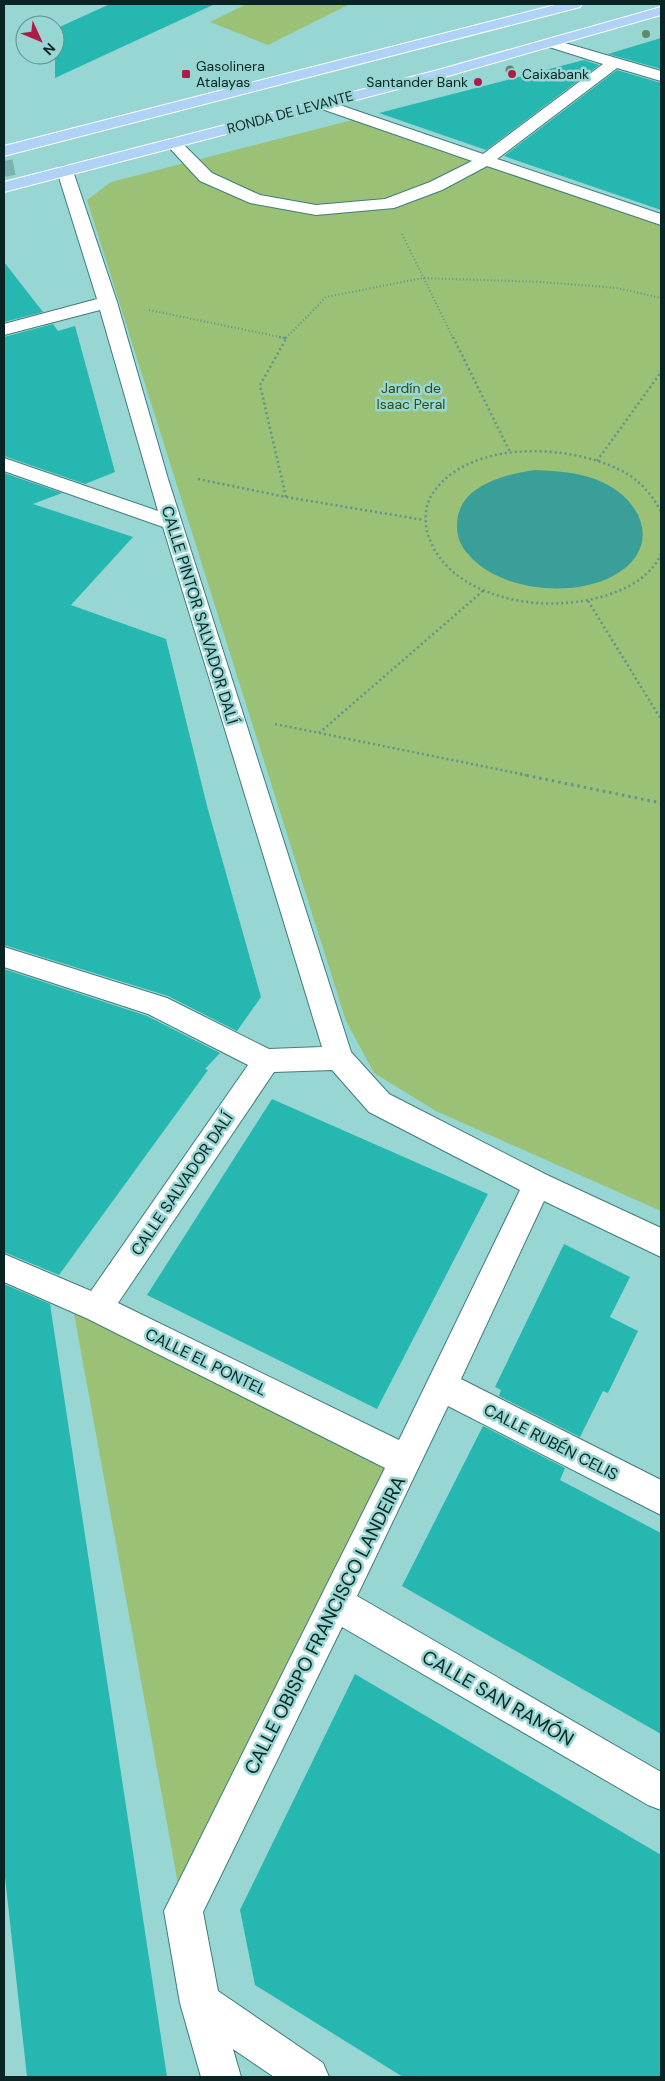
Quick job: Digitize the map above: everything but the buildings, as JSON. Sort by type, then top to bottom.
[{"type":"main road","points":[[379,39],[523,4]]},
{"type":"main road","name":"RONDA DE LEVANTE","points":[[4,150],[575,4]]},
{"type":"main road","points":[[446,56],[660,4]]},
{"type":"main road","name":"RONDA DE LEVANTE","points":[[4,187],[551,43],[661,11]]},
{"type":"street","points":[[551,43],[661,76]]},
{"type":"street","points":[[173,143],[206,177],[256,199],[316,210],[388,204],[436,186],[485,160],[615,62]]},
{"type":"street","points":[[322,104],[661,220]]},
{"type":"street","name":"CALLE PINTOR SALVADOR DALÍ","points":[[65,171],[108,302],[154,470],[339,1058]]},
{"type":"street","points":[[4,330],[108,302]]},
{"type":"street","points":[[4,464],[172,523]]},
{"type":"street","points":[[4,957],[157,1006],[266,1061],[339,1058],[379,1103],[537,1184],[661,1243]]},
{"type":"street","name":"CALLE SALVADOR DALÍ","points":[[97,1308],[266,1061]]},
{"type":"street","name":"CALLE OBISPO FRANCISCO LANDEIRA","points":[[221,2077],[200,2003],[183,1911],[406,1462],[537,1184]]},
{"type":"street","name":"CALLE EL PONTEL","points":[[4,1268],[97,1308],[406,1462]]},
{"type":"street","name":"CALLE RUBÉN CELIS","points":[[441,1386],[661,1498]]},
{"type":"street","name":"CALLE SAN RAMÓN","points":[[335,1603],[661,1792]]},
{"type":"street","points":[[200,2003],[309,2077]]},
{"type":"path","points":[[388,204],[510,453]]},
{"type":"path","points":[[286,497],[260,385],[286,338],[326,296],[423,278],[542,282],[617,288],[661,298]]},
{"type":"path","points":[[108,302],[286,338]]},
{"type":"path","points":[[597,461],[661,372]]},
{"type":"path","points":[[661,512],[649,492],[626,474],[597,461],[554,452],[510,453],[476,461],[449,476],[431,497],[424,520],[431,547],[452,571],[484,590],[518,600],[544,603],[588,601],[619,591],[644,576],[661,554]]},
{"type":"path","points":[[154,470],[286,497],[424,520]]},
{"type":"path","points":[[319,732],[484,590]]},
{"type":"path","points":[[588,601],[661,719]]},
{"type":"path","points":[[230,714],[661,803]]},
{"type":"green space","points":[[247,4],[350,4],[268,45],[210,22]]},
{"type":"green space","name":"Jardín de Isaac Peral","points":[[368,116],[661,216],[661,1211],[436,1111],[374,1073],[346,1021],[87,200],[111,182]]},
{"type":"green space","points":[[71,1297],[406,1461],[183,1911]]},
{"type":"water","points":[[535,470],[565,472],[595,479],[625,497],[635,510],[641,523],[643,537],[639,551],[629,564],[613,576],[596,583],[577,587],[537,587],[517,583],[498,576],[481,566],[468,554],[461,545],[457,530],[459,513],[464,502],[473,492],[496,479]]},
{"type":"tunnel","points":[[4,169],[14,167]]},
{"type":"place","name":"Gasolinera Atalayas","points":[[186,74]]},
{"type":"place","name":"Caixabank","points":[[512,74]]},
{"type":"place","name":"Santander Bank","points":[[478,82]]}]
